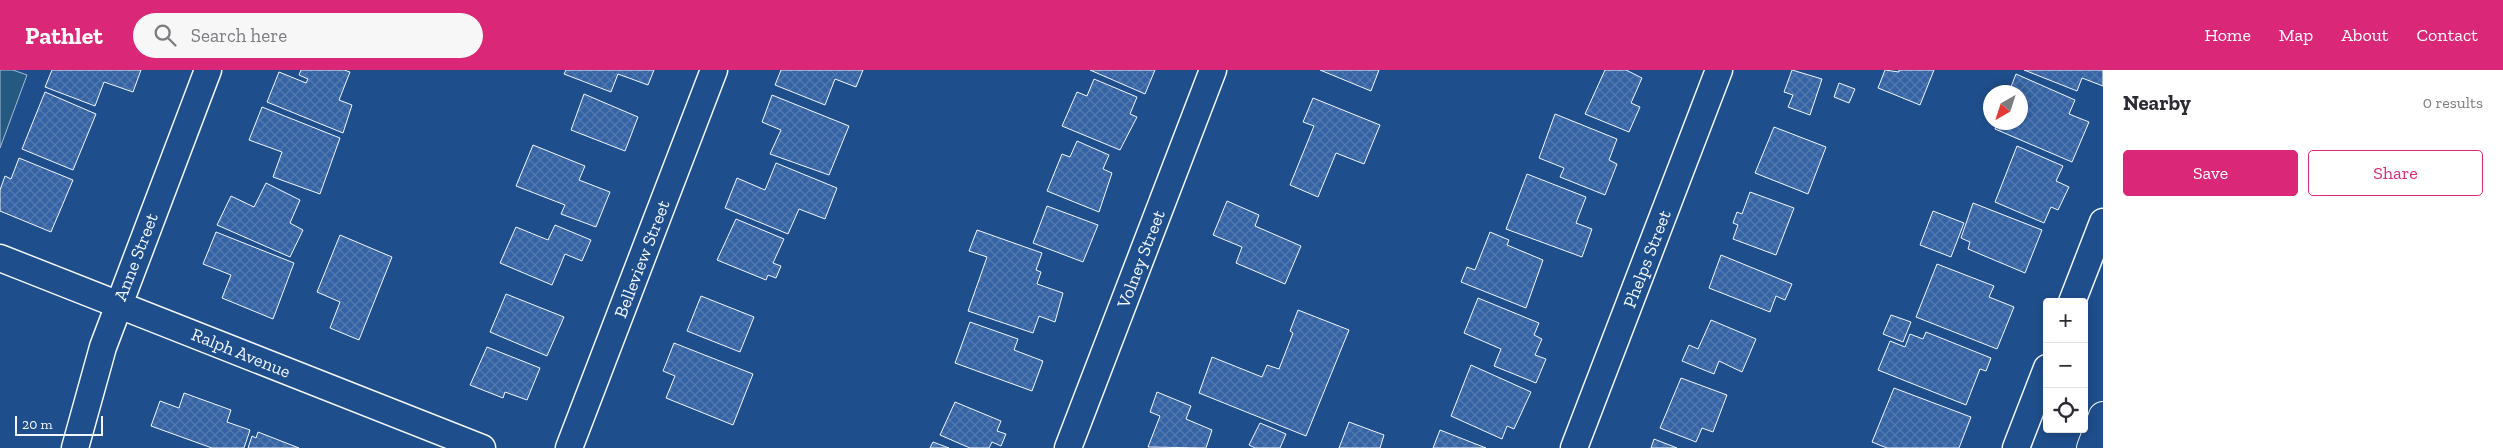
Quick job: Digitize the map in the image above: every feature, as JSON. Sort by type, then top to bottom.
[{"type":"main road","points":[[2091,448],[2103,416]]},
{"type":"street","name":"Anne Street","points":[[75,448],[102,347],[208,70]]},
{"type":"street","name":"Belleview Street","points":[[570,448],[714,70]]},
{"type":"street","name":"Volney Street","points":[[1068,448],[1213,70]]},
{"type":"street","name":"Phelps Street","points":[[1574,448],[1719,70]]},
{"type":"street","points":[[2074,298],[2103,222]]},
{"type":"street","name":"Ralph Avenue","points":[[0,258],[482,448]]},
{"type":"street","points":[[2016,448],[2043,378]]},
{"type":"shaded area","points":[[0,70],[13,70],[27,75],[0,148]]},
{"type":"building","points":[[52,70],[141,70],[133,92],[104,82],[95,106],[45,87]]},
{"type":"building","points":[[301,70],[344,70],[350,72],[339,100],[352,105],[343,133],[267,102],[279,72],[306,83],[308,79],[299,75]]},
{"type":"building","points":[[566,70],[654,70],[648,85],[618,74],[611,92],[564,74]]},
{"type":"building","points":[[781,70],[863,70],[856,87],[835,79],[825,105],[775,85]]},
{"type":"building","points":[[1090,70],[1155,70],[1145,94]]},
{"type":"building","points":[[1320,70],[1379,70],[1371,91]]},
{"type":"building","points":[[1605,70],[1626,70],[1642,78],[1631,103],[1640,107],[1629,132],[1585,114]]},
{"type":"building","points":[[1792,70],[1822,79],[1810,115],[1788,107],[1793,95],[1784,92]]},
{"type":"building","points":[[1885,70],[1899,72],[1899,70],[1934,70],[1920,105],[1878,88]]},
{"type":"building","points":[[2024,70],[2103,70],[2103,86],[2082,78],[2077,91]]},
{"type":"building","points":[[2016,74],[2075,100],[2069,114],[2089,122],[2072,162],[1997,130],[2028,130],[2028,85],[2012,85]]},
{"type":"building","points":[[1094,79],[1137,97],[1130,114],[1137,117],[1120,150],[1062,126],[1077,92],[1087,96]]},
{"type":"building","points":[[1839,83],[1855,89],[1849,103],[1834,97]]},
{"type":"building","points":[[45,92],[96,114],[73,170],[22,149]]},
{"type":"building","points":[[584,94],[638,117],[625,151],[571,130]]},
{"type":"building","points":[[772,95],[849,126],[829,175],[770,154],[781,130],[762,122]]},
{"type":"building","points":[[1313,98],[1380,125],[1364,164],[1336,153],[1318,197],[1290,185],[1314,126],[1303,122]]},
{"type":"building","points":[[262,107],[340,138],[320,194],[273,177],[282,152],[249,140]]},
{"type":"building","points":[[1555,114],[1617,139],[1609,160],[1617,164],[1605,195],[1560,177],[1564,168],[1539,158]]},
{"type":"building","points":[[1774,127],[1826,147],[1808,194],[1755,173]]},
{"type":"building","points":[[1077,141],[1109,155],[1103,169],[1112,173],[1099,212],[1047,191],[1062,154],[1070,157]]},
{"type":"building","points":[[533,145],[585,166],[579,180],[610,192],[596,227],[561,214],[565,205],[516,186]]},
{"type":"building","points":[[2017,146],[2063,166],[2056,181],[2069,187],[2058,210],[2051,207],[2044,223],[1995,202]]},
{"type":"building","points":[[19,158],[73,180],[51,232],[0,211],[0,190],[5,176],[11,179]]},
{"type":"building","points":[[776,163],[837,188],[825,219],[799,209],[788,234],[725,208],[737,178],[765,190]]},
{"type":"building","points":[[1527,174],[1586,197],[1576,223],[1592,229],[1582,257],[1506,229]]},
{"type":"building","points":[[266,183],[300,200],[290,223],[303,230],[290,257],[217,225],[231,196],[254,207]]},
{"type":"building","points":[[1750,192],[1794,208],[1776,255],[1733,239],[1738,225],[1733,223],[1737,212],[1742,214]]},
{"type":"building","points":[[1227,201],[1259,215],[1255,226],[1301,246],[1285,284],[1236,263],[1242,247],[1213,235]]},
{"type":"building","points":[[1973,203],[2042,230],[2025,273],[1968,249],[1970,242],[1961,238]]},
{"type":"building","points":[[1047,206],[1098,225],[1083,262],[1033,243]]},
{"type":"building","points":[[1933,211],[1964,223],[1951,257],[1920,245]]},
{"type":"building","points":[[736,219],[784,239],[773,263],[781,266],[776,278],[768,275],[766,280],[717,260]]},
{"type":"building","points":[[555,225],[591,240],[582,261],[565,254],[552,285],[500,263],[516,227],[548,240]]},
{"type":"building","points":[[977,230],[1042,253],[1036,270],[1041,272],[1037,284],[1063,293],[1055,322],[1039,316],[1033,333],[968,311],[987,257],[969,251]]},
{"type":"building","points":[[216,232],[294,263],[273,319],[222,298],[231,275],[203,264]]},
{"type":"building","points":[[1490,232],[1509,240],[1507,245],[1543,260],[1526,308],[1461,282],[1467,267],[1475,270]]},
{"type":"building","points":[[340,235],[392,257],[359,340],[330,328],[340,302],[317,292]]},
{"type":"building","points":[[1721,255],[1792,284],[1785,300],[1776,296],[1770,312],[1709,288]]},
{"type":"building","points":[[1937,264],[1994,286],[1989,297],[2014,307],[1997,349],[1916,317]]},
{"type":"building","points":[[506,294],[564,317],[547,356],[490,332]]},
{"type":"building","points":[[701,296],[754,317],[740,352],[687,331]]},
{"type":"building","points":[[1478,298],[1539,323],[1534,335],[1542,339],[1535,355],[1546,359],[1536,383],[1494,366],[1501,349],[1464,333]]},
{"type":"building","points":[[1298,310],[1349,330],[1306,436],[1199,393],[1212,357],[1262,377],[1267,365],[1279,369],[1293,333],[1290,331]]},
{"type":"building","points":[[1891,315],[1911,322],[1903,342],[1883,334]]},
{"type":"building","points":[[1711,320],[1756,339],[1742,372],[1719,361],[1714,374],[1682,361],[1689,345],[1698,349]]},
{"type":"building","points":[[970,322],[1018,339],[1014,350],[1043,361],[1032,391],[955,363]]},
{"type":"building","points":[[1926,332],[1991,358],[1986,371],[1980,369],[1966,405],[1878,370],[1890,341],[1905,347],[1910,334],[1923,339]]},
{"type":"building","points":[[674,343],[753,374],[733,425],[666,398],[675,376],[663,371]]},
{"type":"building","points":[[487,347],[540,368],[527,400],[505,392],[503,398],[470,385]]},
{"type":"building","points":[[1471,365],[1531,392],[1514,429],[1507,426],[1502,439],[1451,416]]},
{"type":"building","points":[[1681,378],[1727,395],[1713,432],[1702,428],[1696,442],[1660,428]]},
{"type":"building","points":[[1894,388],[1971,417],[1959,448],[1887,448],[1872,442]]},
{"type":"building","points":[[1157,392],[1191,406],[1186,419],[1212,430],[1206,448],[1148,447],[1160,416],[1150,412]]},
{"type":"building","points":[[184,393],[231,410],[227,422],[250,430],[244,448],[212,448],[151,426],[160,401],[179,408]]},
{"type":"building","points":[[955,402],[1001,421],[997,431],[1006,434],[1001,446],[992,442],[989,448],[970,448],[940,435]]},
{"type":"building","points":[[1349,422],[1384,435],[1380,448],[1339,448]]},
{"type":"building","points":[[1260,423],[1286,434],[1280,448],[1255,448],[1249,445]]},
{"type":"building","points":[[1440,430],[1486,448],[1433,448]]},
{"type":"building","points":[[258,432],[299,448],[248,448],[252,436],[256,438]]},
{"type":"building","points":[[1654,439],[1677,448],[1651,448]]},
{"type":"building","points":[[933,442],[949,448],[930,448]]}]
